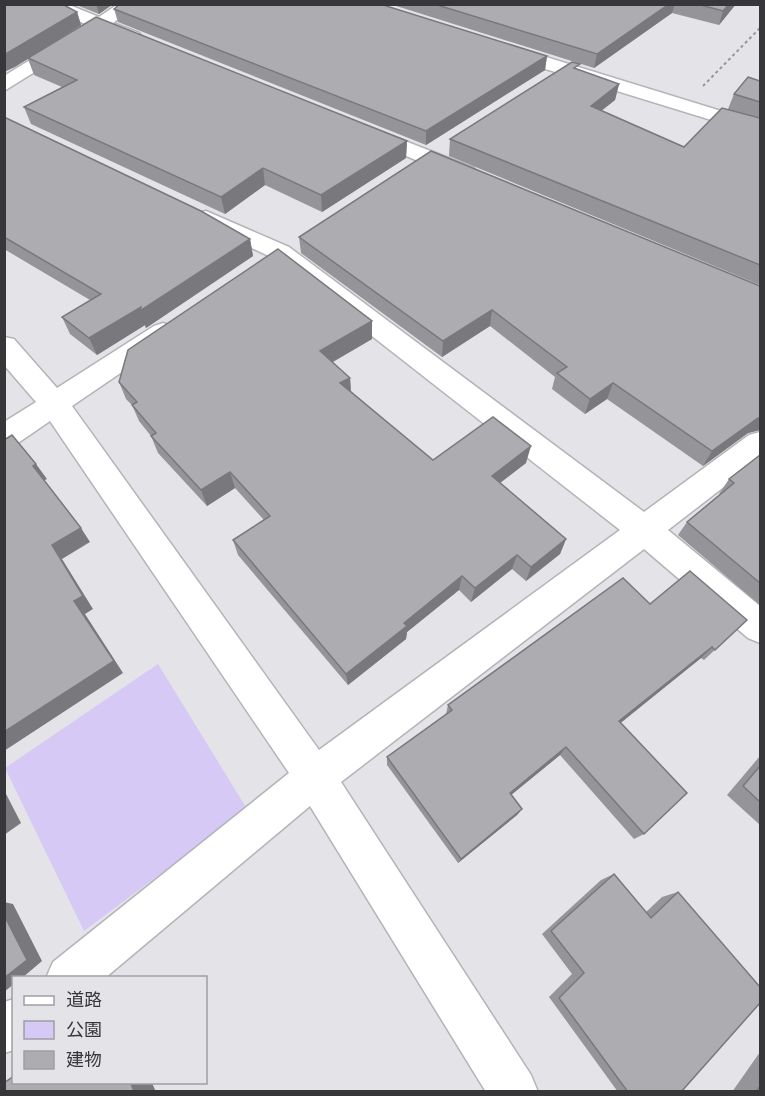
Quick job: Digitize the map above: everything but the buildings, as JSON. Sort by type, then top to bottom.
[{"type":"street","points":[[51,4],[154,46]]},
{"type":"street","points":[[4,85],[130,4]]},
{"type":"street","points":[[486,44],[760,129]]},
{"type":"street","points":[[534,88],[564,69]]},
{"type":"street","points":[[350,126],[491,183]]},
{"type":"street","points":[[184,207],[280,252],[643,529],[760,627]]},
{"type":"street","points":[[4,438],[184,318]]},
{"type":"street","points":[[4,346],[55,405],[315,777],[514,1092]]},
{"type":"street","points":[[71,976],[315,777],[643,529],[686,501],[760,443]]},
{"type":"path","points":[[684,106],[760,28]]},
{"type":"green space","points":[[158,664],[247,809],[84,931],[5,768]]}]
